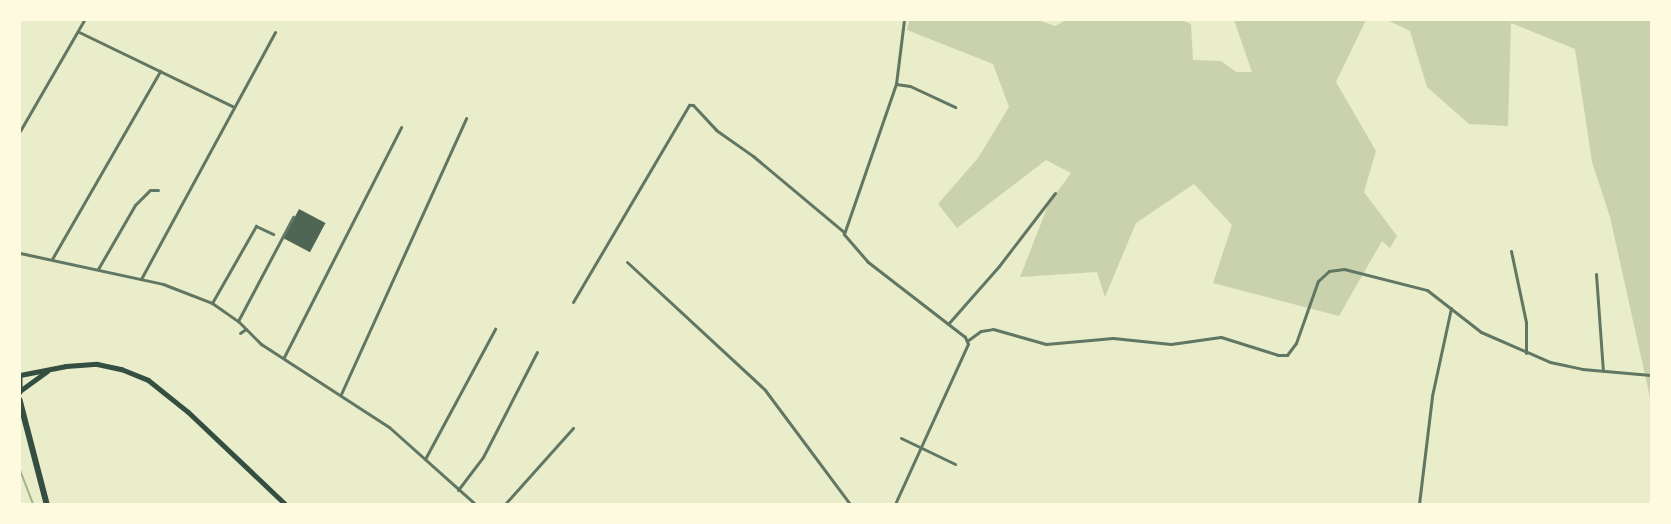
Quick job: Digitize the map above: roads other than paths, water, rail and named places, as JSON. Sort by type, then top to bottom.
[{"type":"main road","points":[[20,375],[52,368],[97,364],[121,369],[148,380],[188,412],[285,504]]},
{"type":"main road","points":[[21,391],[52,368]]},
{"type":"main road","points":[[20,379],[21,391]]},
{"type":"main road","points":[[20,400],[25,426],[47,504]]},
{"type":"main road","points":[[20,419],[25,426]]},
{"type":"street","points":[[20,131],[79,32],[84,20]]},
{"type":"street","points":[[844,232],[896,84],[904,20]]},
{"type":"street","points":[[79,32],[234,107]]},
{"type":"street","points":[[141,279],[275,32]]},
{"type":"street","points":[[52,259],[160,71]]},
{"type":"street","points":[[896,84],[910,86],[955,107]]},
{"type":"street","points":[[572,302],[689,105],[693,105],[716,130],[753,156],[844,232],[868,262],[967,341]]},
{"type":"street","points":[[341,394],[466,118]]},
{"type":"street","points":[[284,357],[401,127]]},
{"type":"street","points":[[98,270],[134,205],[150,190],[158,190]]},
{"type":"street","points":[[948,324],[998,266],[1055,193]]},
{"type":"street","points":[[238,321],[293,217]]},
{"type":"street","points":[[212,303],[256,226],[272,234]]},
{"type":"street","points":[[1511,251],[1526,322],[1526,353]]},
{"type":"street","points":[[20,253],[141,279],[212,303],[238,321],[261,344],[341,394],[389,428],[475,504]]},
{"type":"street","points":[[627,262],[766,390],[850,504]]},
{"type":"street","points":[[895,504],[967,341],[981,331],[993,329],[1046,344],[1113,338],[1170,344],[1221,337],[1278,356],[1287,355],[1296,342],[1318,281],[1334,269],[1420,286],[1481,332],[1526,353],[1576,368],[1651,375]]},
{"type":"street","points":[[1596,274],[1603,371]]},
{"type":"street","points":[[1420,504],[1432,396],[1451,308]]},
{"type":"street","points":[[240,334],[246,329]]},
{"type":"street","points":[[425,459],[495,329]]},
{"type":"street","points":[[458,490],[483,457],[537,352]]},
{"type":"street","points":[[504,504],[573,428]]},
{"type":"street","points":[[901,438],[955,464]]},
{"type":"waterway","points":[[20,470],[33,504]]}]
